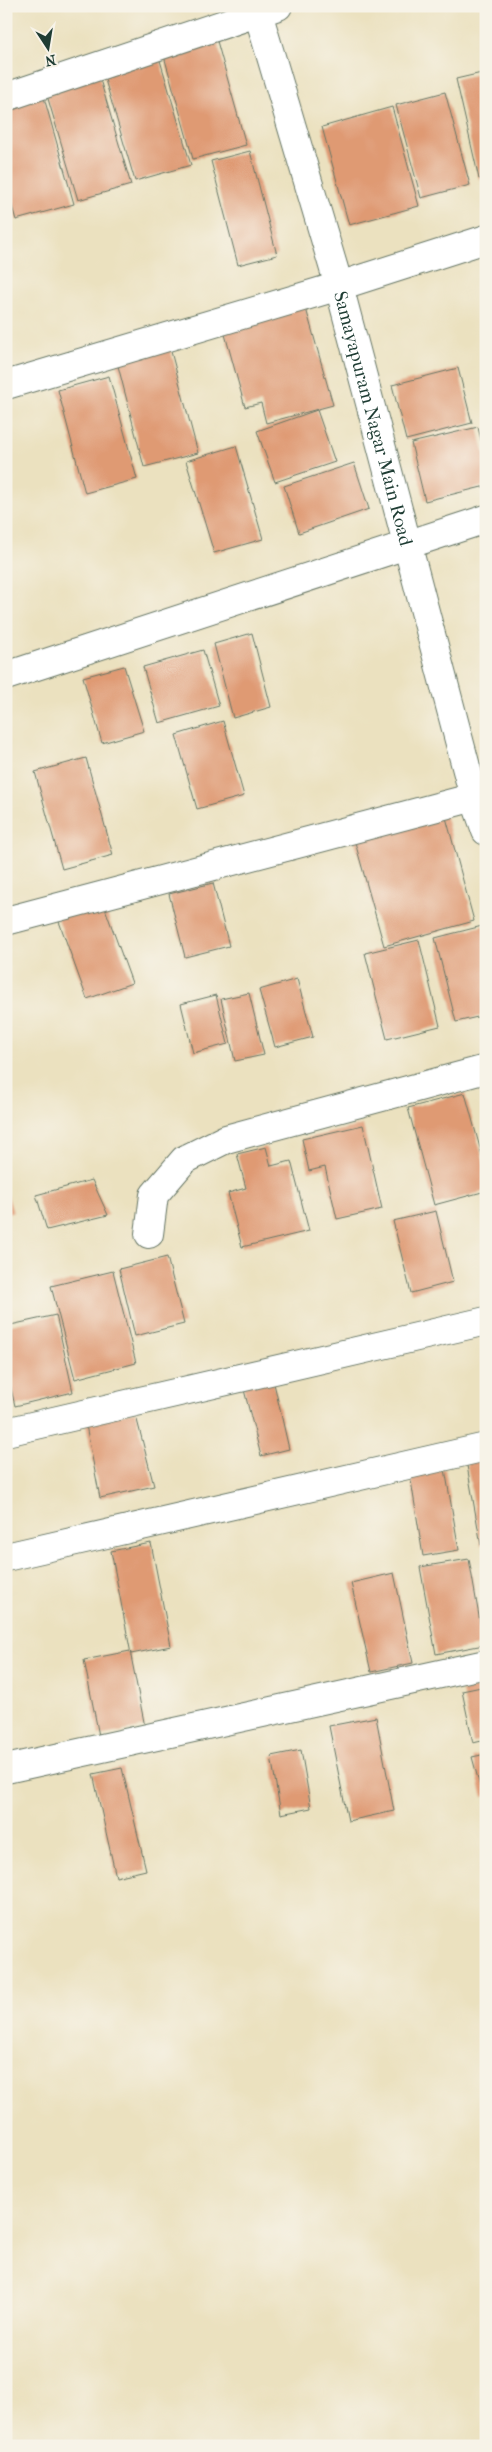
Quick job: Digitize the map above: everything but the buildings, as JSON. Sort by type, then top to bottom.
[{"type":"street","points":[[6,97],[264,8]]},
{"type":"street","name":"Samayapuram Nagar Main Road","points":[[264,8],[407,545],[480,796],[486,831]]},
{"type":"street","points":[[6,385],[339,286],[486,239]]},
{"type":"street","points":[[6,676],[486,519]]},
{"type":"street","points":[[6,921],[480,796]]},
{"type":"street","points":[[149,1234],[154,1195],[184,1160],[226,1139],[486,1069]]},
{"type":"street","points":[[7,1428],[486,1321]]},
{"type":"street","points":[[6,1556],[486,1447]]},
{"type":"street","points":[[6,1769],[486,1664]]}]
